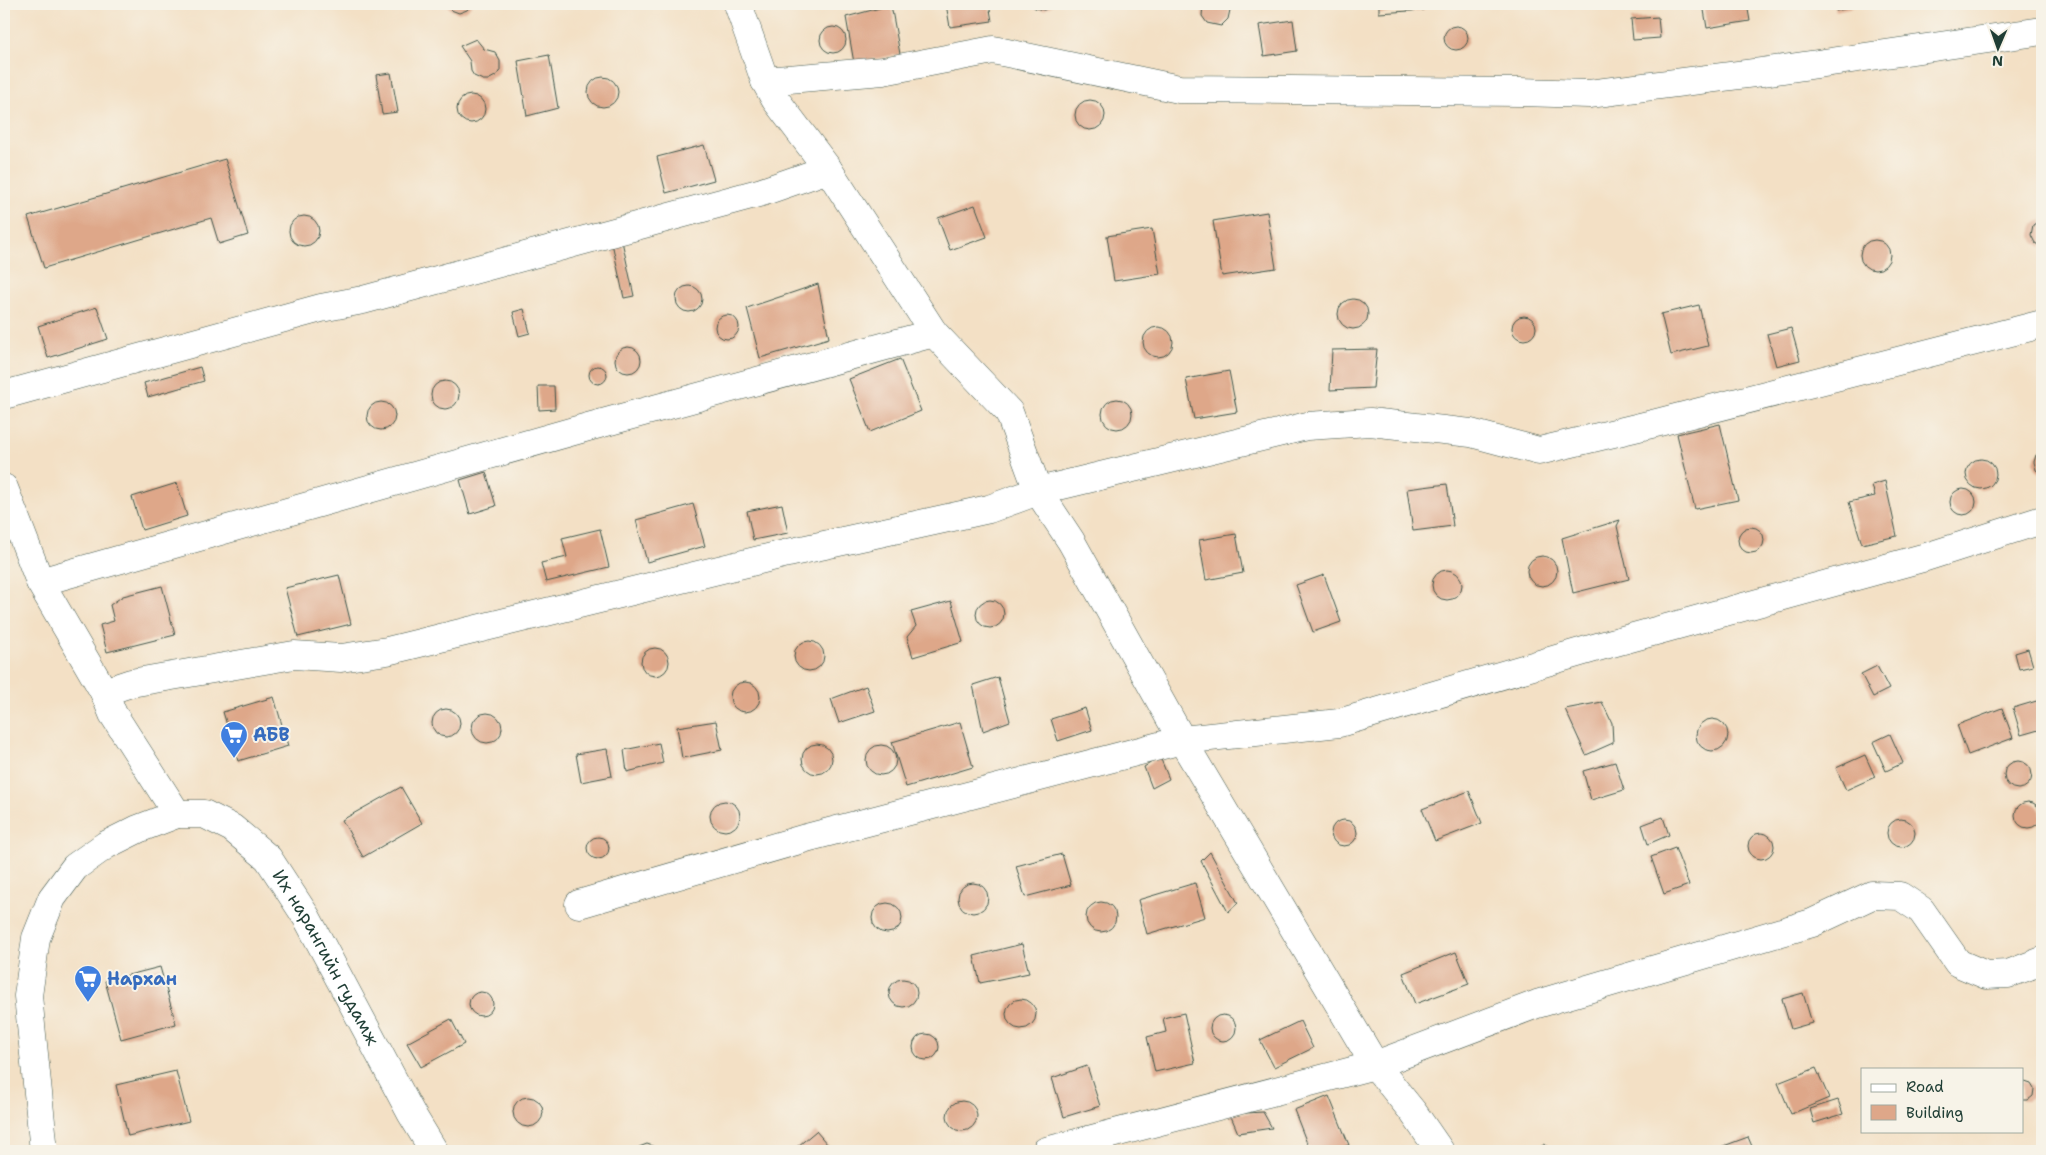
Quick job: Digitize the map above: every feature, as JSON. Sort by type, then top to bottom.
[{"type":"street","points":[[738,4],[765,81],[775,99],[828,169],[934,333],[1009,412],[1038,491],[1070,541],[1182,740],[1375,1064],[1413,1112],[1440,1151]]},
{"type":"street","points":[[765,81],[883,71],[993,50],[1179,89],[1589,94],[1762,72],[2042,31]]},
{"type":"street","points":[[4,395],[212,337],[321,308],[363,300],[762,192],[828,169]]},
{"type":"street","points":[[104,692],[131,683],[294,654],[342,658],[387,651],[788,553],[989,509],[1038,491],[1307,426],[1379,423],[1471,434],[1539,451],[2042,324]]},
{"type":"street","points":[[40,582],[588,427],[934,333]]},
{"type":"street","points":[[4,488],[40,582],[104,692],[113,714],[177,814],[138,829],[106,846],[75,867],[52,898],[36,938],[28,996],[44,1151]]},
{"type":"street","points":[[579,904],[806,838],[1182,740],[1339,723],[1601,646],[1926,557],[2042,520]]},
{"type":"street","name":"Их нарангийн гудамж","points":[[177,814],[204,814],[232,828],[268,858],[307,918],[434,1151]]},
{"type":"street","points":[[1046,1151],[1375,1064],[1537,1004],[1812,923],[1872,895],[1900,896],[1921,910],[1958,963],[1986,975],[2008,974],[2042,961]]},
{"type":"building","points":[[446,4],[472,4],[467,10],[459,13],[451,10]]},
{"type":"building","points":[[946,4],[989,4],[992,21],[950,27]]},
{"type":"building","points":[[1030,4],[1054,4],[1044,10],[1035,8]]},
{"type":"building","points":[[1203,4],[1228,4],[1230,10],[1228,19],[1221,26],[1207,23],[1202,16]]},
{"type":"building","points":[[1379,4],[1423,4],[1424,10],[1379,13]]},
{"type":"building","points":[[1703,4],[1747,4],[1750,21],[1707,28]]},
{"type":"building","points":[[1834,4],[1864,4],[1836,11]]},
{"type":"building","points":[[891,5],[900,54],[854,63],[846,17]]},
{"type":"building","points":[[1658,17],[1660,38],[1633,40],[1631,19]]},
{"type":"building","points":[[1293,20],[1297,51],[1264,56],[1259,25]]},
{"type":"building","points":[[1456,26],[1461,27],[1467,33],[1467,43],[1461,49],[1456,50],[1451,49],[1445,43],[1444,38],[1445,33],[1451,27]]},
{"type":"building","points":[[833,27],[842,31],[846,40],[842,49],[833,53],[824,49],[820,40],[824,31]]},
{"type":"building","points":[[476,39],[484,49],[495,52],[500,61],[500,70],[497,75],[488,80],[474,76],[471,71],[470,61],[460,46]]},
{"type":"building","points":[[549,55],[558,108],[527,116],[518,61]]},
{"type":"building","points":[[391,73],[398,112],[382,114],[376,75]]},
{"type":"building","points":[[603,77],[613,82],[618,92],[613,102],[603,107],[593,102],[588,92],[593,82]]},
{"type":"building","points":[[471,95],[481,99],[485,109],[481,119],[471,123],[461,119],[457,109],[461,99]]},
{"type":"building","points":[[1090,100],[1100,105],[1105,115],[1100,125],[1090,130],[1080,125],[1075,115],[1080,105]]},
{"type":"building","points":[[704,145],[714,180],[666,193],[657,157]]},
{"type":"building","points":[[225,159],[248,235],[219,244],[211,218],[44,268],[28,217]]},
{"type":"building","points":[[975,205],[987,237],[950,250],[938,218]]},
{"type":"building","points":[[1267,212],[1276,268],[1222,276],[1213,221]]},
{"type":"building","points":[[304,216],[315,220],[319,231],[315,242],[304,246],[293,242],[289,231],[293,220]]},
{"type":"building","points":[[2042,219],[2042,247],[2035,243],[2031,235],[2033,225]]},
{"type":"building","points":[[1152,229],[1160,274],[1114,281],[1107,236]]},
{"type":"building","points":[[1875,240],[1881,241],[1889,249],[1889,261],[1881,269],[1875,270],[1869,269],[1861,261],[1860,255],[1861,249],[1869,241]]},
{"type":"building","points":[[622,241],[634,296],[624,298],[612,243]]},
{"type":"building","points":[[818,284],[829,338],[760,358],[747,308]]},
{"type":"building","points":[[689,286],[698,290],[702,299],[698,308],[689,312],[680,308],[676,299],[680,290]]},
{"type":"building","points":[[1353,299],[1363,304],[1368,314],[1363,324],[1353,329],[1343,324],[1338,314],[1343,304]]},
{"type":"building","points":[[1699,305],[1708,346],[1671,355],[1661,314]]},
{"type":"building","points":[[97,307],[108,339],[48,358],[38,326]]},
{"type":"building","points":[[524,309],[530,333],[519,336],[513,312]]},
{"type":"building","points":[[727,315],[736,318],[739,327],[736,336],[727,339],[718,336],[715,327],[718,318]]},
{"type":"building","points":[[1524,316],[1529,317],[1535,323],[1535,333],[1529,339],[1524,340],[1519,339],[1513,333],[1512,328],[1513,323],[1519,317]]},
{"type":"building","points":[[1158,327],[1168,332],[1173,342],[1168,352],[1158,357],[1148,352],[1143,342],[1148,332]]},
{"type":"building","points":[[1791,328],[1800,360],[1776,366],[1767,334]]},
{"type":"building","points":[[628,347],[637,351],[641,360],[637,369],[628,373],[619,369],[615,360],[619,351]]},
{"type":"building","points":[[1377,349],[1373,388],[1330,390],[1332,350]]},
{"type":"building","points":[[900,359],[921,411],[870,432],[849,379]]},
{"type":"building","points":[[594,366],[602,366],[607,371],[605,382],[594,384],[589,379],[589,371]]},
{"type":"building","points":[[200,367],[204,381],[148,397],[144,383]]},
{"type":"building","points":[[1229,371],[1237,412],[1194,419],[1186,379]]},
{"type":"building","points":[[445,381],[455,385],[459,395],[455,405],[445,409],[435,405],[431,395],[435,385]]},
{"type":"building","points":[[538,386],[554,386],[555,409],[539,410]]},
{"type":"building","points":[[1117,399],[1127,404],[1132,414],[1127,424],[1117,429],[1107,424],[1102,414],[1107,404]]},
{"type":"building","points":[[381,402],[391,406],[395,416],[391,426],[381,430],[371,426],[367,416],[371,406]]},
{"type":"building","points":[[1720,424],[1738,500],[1695,509],[1677,434]]},
{"type":"building","points":[[2042,451],[2042,474],[2036,470],[2034,462],[2036,455]]},
{"type":"building","points":[[1981,459],[1987,460],[1995,468],[1995,480],[1987,488],[1981,489],[1975,488],[1967,480],[1966,474],[1967,468],[1975,460]]},
{"type":"building","points":[[486,472],[496,506],[470,514],[460,480]]},
{"type":"building","points":[[1885,481],[1897,536],[1862,544],[1849,502],[1875,496],[1872,485]]},
{"type":"building","points":[[177,483],[187,516],[142,530],[132,497]]},
{"type":"building","points":[[1447,484],[1453,526],[1413,531],[1407,489]]},
{"type":"building","points":[[1963,489],[1972,493],[1976,502],[1972,511],[1963,515],[1954,511],[1950,502],[1954,493]]},
{"type":"building","points":[[693,504],[705,546],[647,562],[636,520]]},
{"type":"building","points":[[782,504],[788,533],[753,540],[747,511]]},
{"type":"building","points":[[1620,520],[1617,526],[1629,579],[1573,593],[1562,538]]},
{"type":"building","points":[[1751,527],[1760,531],[1764,540],[1760,549],[1751,553],[1742,549],[1738,540],[1742,531]]},
{"type":"building","points":[[600,529],[609,567],[546,582],[541,563],[567,557],[562,538]]},
{"type":"building","points":[[1236,534],[1243,573],[1206,580],[1199,540]]},
{"type":"building","points":[[1542,556],[1552,561],[1557,571],[1552,581],[1542,586],[1532,581],[1527,571],[1532,561]]},
{"type":"building","points":[[1447,570],[1457,575],[1462,585],[1457,595],[1447,600],[1437,595],[1432,585],[1437,575]]},
{"type":"building","points":[[339,575],[351,624],[298,637],[285,588]]},
{"type":"building","points":[[1324,575],[1341,622],[1313,632],[1296,585]]},
{"type":"building","points":[[162,586],[175,635],[107,652],[100,625],[114,621],[110,605],[123,596]]},
{"type":"building","points":[[990,600],[1000,604],[1004,614],[1000,624],[990,628],[980,624],[976,614],[980,604]]},
{"type":"building","points":[[951,601],[963,642],[913,657],[907,637],[916,626],[911,612]]},
{"type":"building","points":[[809,641],[815,642],[823,650],[823,662],[815,670],[809,671],[803,670],[795,662],[794,656],[795,650],[803,642]]},
{"type":"building","points":[[655,648],[665,652],[669,662],[665,672],[655,676],[645,672],[641,662],[645,652]]},
{"type":"building","points":[[2028,649],[2033,666],[2019,669],[2015,653]]},
{"type":"building","points":[[1877,666],[1889,689],[1873,697],[1861,674]]},
{"type":"building","points":[[998,677],[1010,721],[983,731],[973,685]]},
{"type":"building","points":[[745,682],[755,687],[760,697],[755,707],[745,712],[735,707],[730,697],[735,687]]},
{"type":"building","points":[[866,686],[875,711],[839,723],[831,699]]},
{"type":"building","points":[[274,697],[288,746],[238,761],[223,712]]},
{"type":"building","points":[[2040,700],[2042,707],[2042,729],[2021,735],[2013,708]]},
{"type":"building","points":[[1602,702],[1612,723],[1613,743],[1586,755],[1565,709]]},
{"type":"building","points":[[1085,708],[1092,730],[1058,741],[1051,719]]},
{"type":"building","points":[[2002,708],[2013,738],[1968,755],[1957,725]]},
{"type":"building","points":[[446,709],[456,713],[460,723],[456,733],[446,737],[436,733],[432,723],[436,713]]},
{"type":"building","points":[[487,713],[498,717],[502,728],[498,739],[487,743],[476,739],[472,728],[476,717]]},
{"type":"building","points":[[1712,719],[1718,720],[1723,724],[1727,729],[1727,741],[1723,746],[1718,750],[1712,751],[1706,750],[1701,746],[1697,741],[1696,735],[1697,729],[1701,724],[1706,720]]},
{"type":"building","points":[[716,721],[722,750],[682,758],[677,727]]},
{"type":"building","points":[[960,722],[973,767],[906,787],[892,742]]},
{"type":"building","points":[[1890,734],[1903,763],[1886,771],[1873,742]]},
{"type":"building","points":[[659,743],[663,763],[627,772],[624,750]]},
{"type":"building","points":[[817,744],[827,749],[832,759],[827,769],[817,774],[807,769],[802,759],[807,749]]},
{"type":"building","points":[[881,745],[887,746],[895,754],[895,766],[887,774],[881,775],[875,774],[867,766],[866,760],[867,754],[875,746]]},
{"type":"building","points":[[607,749],[612,776],[581,782],[576,754]]},
{"type":"building","points":[[1865,755],[1875,777],[1846,790],[1836,768]]},
{"type":"building","points":[[1160,757],[1169,779],[1152,788],[1144,767]]},
{"type":"building","points":[[2018,761],[2028,765],[2032,775],[2028,785],[2018,789],[2008,785],[2004,775],[2008,765]]},
{"type":"building","points":[[1615,762],[1624,790],[1591,800],[1583,771]]},
{"type":"building","points":[[401,787],[422,823],[363,857],[342,820]]},
{"type":"building","points":[[1469,791],[1482,823],[1435,841],[1422,809]]},
{"type":"building","points":[[725,801],[735,806],[740,816],[735,826],[725,831],[715,826],[710,816],[715,806]]},
{"type":"building","points":[[2028,802],[2037,806],[2041,815],[2037,824],[2028,828],[2019,824],[2015,815],[2019,806]]},
{"type":"building","points":[[1663,817],[1669,835],[1648,844],[1642,825]]},
{"type":"building","points":[[1901,819],[1911,823],[1915,833],[1911,843],[1901,847],[1891,843],[1887,833],[1891,823]]},
{"type":"building","points":[[1344,820],[1354,823],[1357,833],[1354,843],[1344,846],[1334,843],[1331,833],[1334,823]]},
{"type":"building","points":[[1761,833],[1770,837],[1774,846],[1770,855],[1761,859],[1752,855],[1748,846],[1752,837]]},
{"type":"building","points":[[594,837],[602,837],[609,844],[609,852],[602,859],[594,859],[587,852],[587,844]]},
{"type":"building","points":[[1675,848],[1689,885],[1664,894],[1651,857]]},
{"type":"building","points":[[1210,852],[1238,903],[1228,912],[1201,861]]},
{"type":"building","points":[[1062,854],[1071,885],[1025,897],[1016,866]]},
{"type":"building","points":[[973,883],[984,887],[988,898],[984,909],[973,913],[962,909],[958,898],[962,887]]},
{"type":"building","points":[[1195,883],[1205,917],[1147,934],[1138,900]]},
{"type":"building","points":[[1101,902],[1111,907],[1116,917],[1111,927],[1101,932],[1091,927],[1086,917],[1091,907]]},
{"type":"building","points":[[887,903],[897,908],[902,918],[897,928],[887,933],[877,928],[872,918],[877,908]]},
{"type":"building","points":[[1022,944],[1029,973],[980,983],[974,956]]},
{"type":"building","points":[[1456,952],[1469,984],[1415,1004],[1403,973]]},
{"type":"building","points":[[160,967],[176,1024],[121,1039],[105,981]]},
{"type":"building","points":[[903,979],[913,983],[917,993],[913,1003],[903,1007],[893,1003],[889,993],[893,983]]},
{"type":"building","points":[[481,992],[489,996],[493,1004],[489,1012],[481,1016],[473,1012],[469,1004],[473,996]]},
{"type":"building","points":[[1803,993],[1812,1023],[1791,1029],[1782,999]]},
{"type":"building","points":[[1021,999],[1031,1004],[1036,1014],[1031,1024],[1021,1029],[1011,1024],[1006,1014],[1011,1004]]},
{"type":"building","points":[[1184,1013],[1195,1063],[1155,1072],[1147,1037],[1166,1032],[1163,1018]]},
{"type":"building","points":[[1223,1015],[1232,1019],[1236,1028],[1232,1037],[1223,1041],[1214,1037],[1210,1028],[1214,1019]]},
{"type":"building","points":[[451,1019],[464,1044],[421,1067],[407,1043]]},
{"type":"building","points":[[1300,1021],[1313,1048],[1274,1067],[1260,1040]]},
{"type":"building","points":[[926,1034],[935,1038],[939,1047],[935,1056],[926,1060],[917,1056],[913,1047],[917,1038]]},
{"type":"building","points":[[1087,1066],[1100,1106],[1064,1117],[1052,1078]]},
{"type":"building","points":[[1816,1068],[1829,1098],[1791,1114],[1778,1083]]},
{"type":"building","points":[[176,1071],[189,1121],[128,1136],[116,1085]]},
{"type":"building","points":[[2024,1082],[2031,1084],[2034,1089],[2033,1096],[2028,1100],[2024,1100]]},
{"type":"building","points":[[1329,1096],[1349,1145],[1332,1151],[1310,1151],[1294,1110]]},
{"type":"building","points":[[528,1097],[534,1098],[542,1106],[542,1118],[534,1126],[528,1127],[522,1126],[514,1118],[513,1112],[514,1106],[522,1098]]},
{"type":"building","points":[[1838,1100],[1843,1114],[1814,1123],[1810,1109]]},
{"type":"building","points":[[962,1101],[972,1106],[977,1116],[972,1126],[962,1131],[952,1126],[947,1116],[952,1106]]},
{"type":"building","points":[[1263,1112],[1272,1128],[1238,1133],[1230,1114]]},
{"type":"building","points":[[816,1131],[833,1151],[792,1151]]},
{"type":"building","points":[[1748,1137],[1754,1151],[1722,1151],[1721,1147]]},
{"type":"building","points":[[647,1144],[656,1147],[660,1151],[635,1151]]},
{"type":"building","points":[[1545,1144],[1550,1151],[1534,1151]]},
{"type":"place","name":"АБВ","points":[[234,759]]},
{"type":"place","name":"Нархан","points":[[88,1003]]}]
